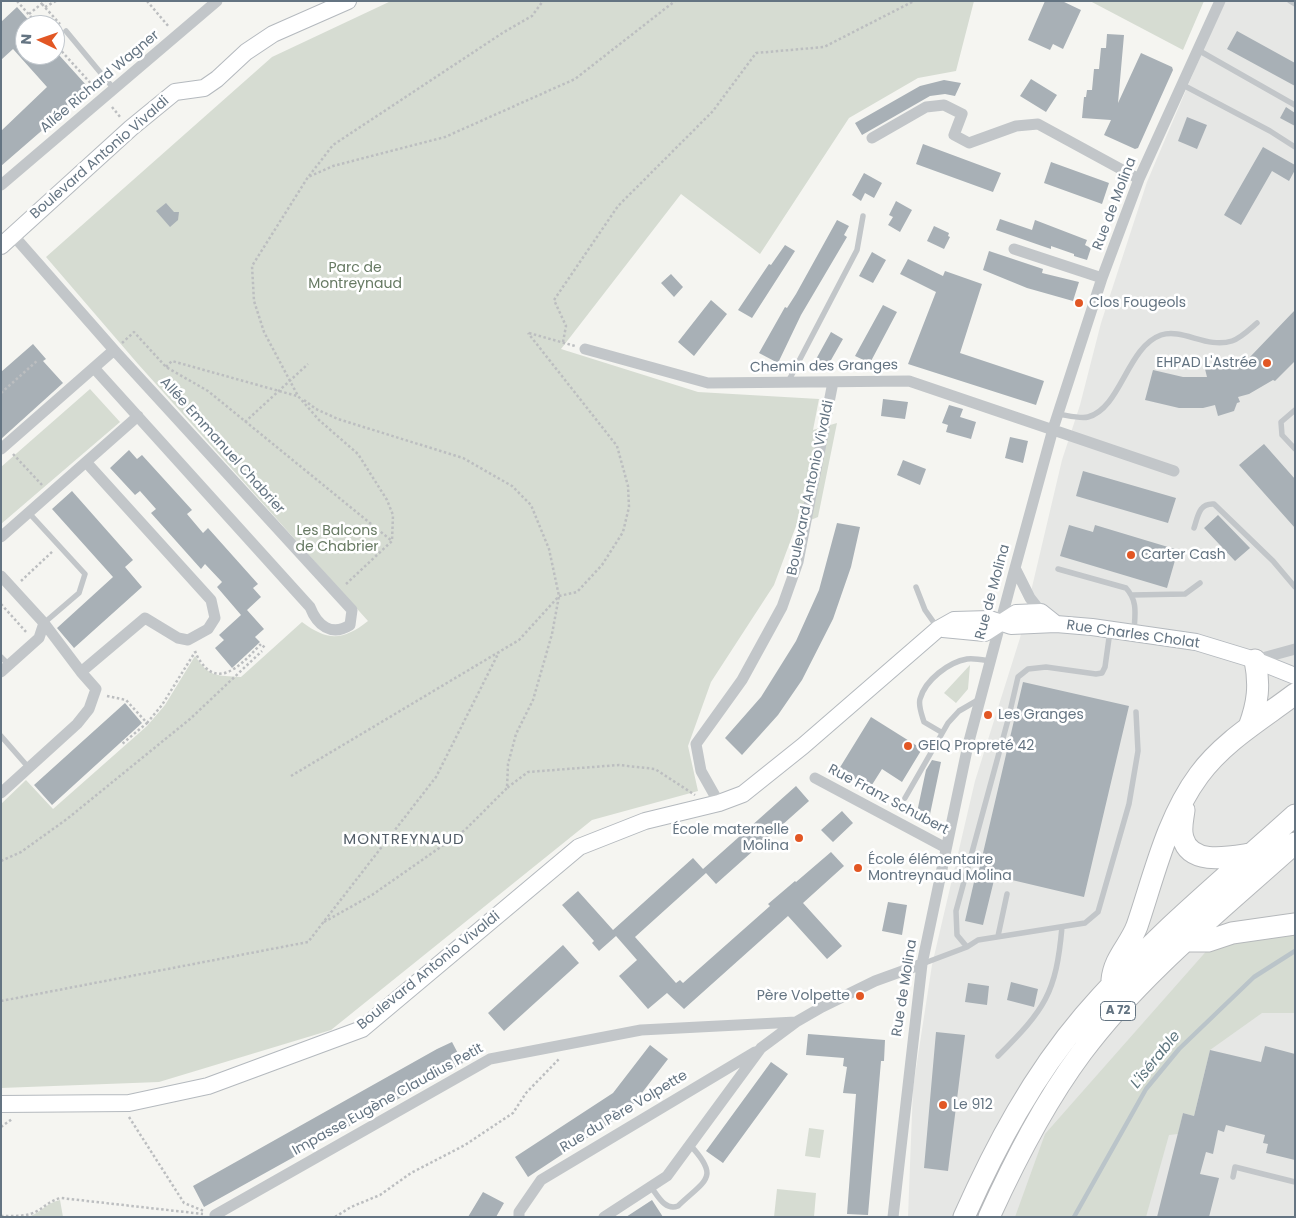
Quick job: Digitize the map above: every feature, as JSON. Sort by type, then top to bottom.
[{"type":"highway","points":[[1249,727],[1258,702],[1259,679],[1255,660]]},
{"type":"highway","points":[[1112,984],[1113,967],[1135,931],[1171,829],[1199,776],[1215,757],[1249,727],[1295,694]]},
{"type":"highway","points":[[1186,798],[1182,827],[1183,839],[1189,848],[1211,859],[1251,854]]},
{"type":"highway","name":"A 72","points":[[964,1217],[983,1173],[1025,1098],[1064,1041],[1112,984],[1173,923],[1295,815]]},
{"type":"highway","name":"A 72","points":[[989,1217],[1022,1146],[1082,1052],[1132,995],[1186,941],[1295,843]]},
{"type":"highway","points":[[1186,941],[1208,941],[1232,933],[1295,924]]},
{"type":"street","name":"Allée Richard Wagner","points":[[1,185],[217,1]]},
{"type":"street","name":"Boulevard Antonio Vivaldi","points":[[7,240],[131,128],[175,92],[204,88],[217,80],[246,52],[273,34],[333,4],[348,1]]},
{"type":"street","name":"Rue de Molina","points":[[893,1217],[922,964],[980,699],[1002,624],[1015,568],[1053,429],[1102,278],[1139,180],[1220,1]]},
{"type":"street","points":[[872,138],[926,107],[944,105],[962,114],[954,135],[969,144],[1016,126],[1038,124],[1139,180]]},
{"type":"street","points":[[3,448],[114,350],[7,240]]},
{"type":"street","points":[[1014,248],[1102,278]]},
{"type":"street","name":"Chemin des Granges","points":[[585,349],[708,383],[909,381],[1174,470]]},
{"type":"street","name":"Allée Emmanuel Chabrier","points":[[94,368],[310,607],[319,624],[334,630],[343,629],[350,625],[352,610],[114,350]]},
{"type":"street","name":"Boulevard Antonio Vivaldi","points":[[718,803],[701,771],[696,744],[742,680],[782,607],[798,562],[833,382]]},
{"type":"street","points":[[1,537],[138,416]]},
{"type":"street","points":[[81,672],[145,618],[178,638],[188,640],[208,629],[215,618],[211,600],[86,462]]},
{"type":"street","name":"Rue Charles Cholat","points":[[1015,568],[1030,598],[1041,612],[1056,624]]},
{"type":"street","points":[[1,576],[44,623],[96,689],[89,709],[77,724],[1,793]]},
{"type":"street","points":[[938,629],[985,633],[1002,624],[1016,613],[1041,612]]},
{"type":"street","points":[[4,664],[38,638],[44,623]]},
{"type":"street","name":"Rue Charles Cholat","points":[[1002,624],[1022,626],[1056,624],[1196,642],[1255,660],[1295,676]]},
{"type":"street","name":"Boulevard Antonio Vivaldi","points":[[1,1104],[128,1103],[208,1086],[362,1029],[579,847],[645,821],[700,808],[743,794],[803,746],[938,629]]},
{"type":"street","points":[[1255,660],[1295,649]]},
{"type":"street","name":"Rue Franz Schubert","points":[[815,778],[946,848]]},
{"type":"street","name":"Rue du Père Volpette","points":[[519,1217],[519,1212],[541,1180],[761,1048],[796,1022],[875,981],[922,964]]},
{"type":"street","name":"Impasse Eugène Claudius Petit","points":[[215,1215],[490,1059],[641,1030],[796,1022]]},
{"type":"street","name":"Rue du Père Volpette","points":[[604,1217],[667,1176],[761,1048]]},
{"type":"lane","points":[[1290,1],[1295,4]]},
{"type":"lane","points":[[66,31],[114,89]]},
{"type":"lane","points":[[1198,50],[1295,105]]},
{"type":"lane","points":[[1183,85],[1270,131],[1295,147]]},
{"type":"lane","points":[[788,382],[857,250],[864,216]]},
{"type":"lane","points":[[1058,414],[1088,417],[1106,406],[1141,352],[1161,335],[1179,335],[1216,344],[1234,340],[1257,323]]},
{"type":"lane","points":[[1295,410],[1281,422],[1282,435],[1295,448]]},
{"type":"lane","points":[[1194,528],[1202,506],[1206,503],[1214,504],[1273,561],[1295,587]]},
{"type":"lane","points":[[29,513],[85,574],[79,593],[44,623]]},
{"type":"lane","points":[[1058,569],[1126,588],[1135,602],[1134,633]]},
{"type":"lane","points":[[1132,595],[1185,594],[1200,583]]},
{"type":"lane","points":[[916,586],[925,610],[938,629]]},
{"type":"lane","points":[[967,948],[957,935],[956,911],[1018,677],[1028,669],[1046,667],[1089,674],[1102,673],[1105,667],[1110,630]]},
{"type":"lane","points":[[941,732],[924,722],[920,710],[920,699],[926,687],[944,668],[955,663],[969,659],[991,661]]},
{"type":"lane","points":[[905,798],[941,732],[959,711],[980,699]]},
{"type":"lane","points":[[922,964],[967,948],[978,940],[1085,923],[1098,912],[1129,804],[1138,751],[1136,712]]},
{"type":"lane","points":[[1,736],[29,768]]},
{"type":"lane","points":[[998,936],[1007,894]]},
{"type":"lane","points":[[998,1056],[1032,1023],[1048,996],[1058,967],[1062,927]]},
{"type":"lane","points":[[651,1187],[667,1207],[672,1208],[678,1206],[706,1179],[708,1171],[706,1162],[690,1145]]},
{"type":"lane","points":[[1233,1177],[1235,1167],[1295,1182]]},
{"type":"path","points":[[17,1],[29,14],[44,4],[56,1]]},
{"type":"path","points":[[147,1],[177,36]]},
{"type":"path","points":[[350,581],[392,541],[393,515],[388,500],[358,454],[319,420],[298,396],[261,324],[254,302],[252,266],[308,177],[333,145],[504,32],[532,16],[542,1]]},
{"type":"path","points":[[308,177],[333,166],[445,137],[575,79],[676,1]]},
{"type":"path","points":[[562,342],[566,326],[554,300],[618,206],[713,111],[756,53],[824,47],[914,1]]},
{"type":"path","points":[[44,4],[66,31]]},
{"type":"path","points":[[65,55],[131,128]]},
{"type":"path","points":[[134,332],[166,367],[208,391],[392,541]]},
{"type":"path","points":[[291,776],[519,640],[559,596],[577,592],[602,565],[623,532],[630,507],[628,486],[617,446],[528,333],[585,349]]},
{"type":"path","points":[[1,394],[38,360]]},
{"type":"path","points":[[166,367],[172,362],[298,396],[316,410],[338,419],[463,458],[512,486],[530,505],[549,549],[559,596],[552,634],[534,700],[516,734],[508,764],[507,788]]},
{"type":"path","points":[[245,422],[308,364]]},
{"type":"path","points":[[3,448],[50,494]]},
{"type":"path","points":[[13,589],[58,546]]},
{"type":"path","points":[[1,604],[35,641]]},
{"type":"path","points":[[122,744],[147,723],[162,706],[195,652],[197,644],[211,632],[208,629]]},
{"type":"path","points":[[195,652],[208,670],[213,673],[226,674],[262,644],[265,648]]},
{"type":"path","points":[[1,861],[21,852],[67,819],[190,719],[262,651]]},
{"type":"path","points":[[1,1001],[308,942],[436,777],[499,652]]},
{"type":"path","points":[[96,689],[102,695],[126,700],[147,723]]},
{"type":"path","points":[[323,923],[372,895],[465,830],[507,788],[528,772],[619,765],[656,769],[692,792],[700,808]]},
{"type":"path","points":[[334,1217],[351,1207],[380,1195],[411,1173],[465,1145],[512,1113],[526,1093],[560,1059],[565,1045]]},
{"type":"path","points":[[128,1103],[129,1120],[184,1203],[215,1215]]},
{"type":"path","points":[[1,1216],[28,1215],[36,1212],[54,1199],[61,1198],[215,1215]]},
{"type":"shaded area","points":[[1226,1],[1295,1],[1295,1217],[908,1217],[913,1088],[932,965],[975,781],[1020,638],[1062,460],[1080,405],[1101,323],[1147,182],[1217,17]]},
{"type":"green space","name":"Parc de Montreynaud","points":[[391,1],[974,1],[956,71],[918,78],[849,118],[760,254],[681,194],[561,349],[698,392],[819,399],[813,430],[837,423],[818,517],[796,526],[774,585],[711,682],[688,746],[698,791],[592,820],[331,1030],[159,1082],[1,1088],[1,804],[26,780],[53,809],[147,726],[165,705],[195,656],[205,668],[214,674],[241,677],[302,622],[319,633],[335,636],[351,632],[368,621],[138,364],[46,257],[272,57]]},
{"type":"green space","points":[[1090,1],[1204,1],[1183,50]]},
{"type":"green space","points":[[90,389],[120,422],[1,524],[1,467]]},
{"type":"green space","points":[[970,665],[968,689],[956,703],[944,693]]},
{"type":"green space","points":[[1295,927],[1295,1013],[1262,1013],[1210,1050],[1194,1116],[1183,1113],[1178,1134],[1169,1135],[1146,1217],[1015,1217],[1045,1134],[1210,947]]},
{"type":"green space","points":[[809,1128],[824,1130],[820,1158],[805,1156]]},
{"type":"green space","points":[[777,1189],[816,1193],[814,1217],[774,1217]]},
{"type":"green space","points":[[60,1200],[63,1217],[28,1217],[52,1203]]},
{"type":"building","points":[[1045,1],[1062,1],[1081,10],[1063,49],[1053,44],[1050,50],[1028,40]]},
{"type":"building","points":[[17,7],[24,15],[15,15],[15,51],[13,49],[1,60],[1,22]]},
{"type":"building","points":[[1237,31],[1295,63],[1295,86],[1227,49]]},
{"type":"building","points":[[1107,34],[1124,35],[1118,103],[1141,53],[1172,67],[1173,70],[1138,148],[1135,149],[1104,135],[1111,120],[1082,118],[1084,97],[1086,97],[1087,90],[1092,90],[1094,69],[1099,69],[1101,48],[1106,48]]},
{"type":"building","points":[[65,62],[87,86],[67,104],[69,107],[1,166],[1,131],[47,87],[27,65],[65,65]]},
{"type":"building","points":[[1031,79],[1057,95],[1046,112],[1020,96]]},
{"type":"building","points":[[944,80],[961,83],[955,96],[945,94],[930,96],[862,135],[855,123],[920,86]]},
{"type":"building","points":[[1286,107],[1295,113],[1295,126],[1280,118]]},
{"type":"building","points":[[1187,117],[1207,125],[1197,149],[1178,141]]},
{"type":"building","points":[[923,144],[1001,173],[993,192],[916,164]]},
{"type":"building","points":[[1263,147],[1295,165],[1295,170],[1289,181],[1272,171],[1241,225],[1224,215]]},
{"type":"building","points":[[1051,162],[1109,183],[1102,204],[1044,183]]},
{"type":"building","points":[[864,173],[882,183],[874,198],[865,193],[861,201],[852,195]]},
{"type":"building","points":[[896,201],[912,210],[900,232],[888,225],[893,217],[889,215]]},
{"type":"building","points":[[166,203],[174,212],[179,212],[178,220],[170,227],[156,211]]},
{"type":"building","points":[[1000,219],[1032,230],[1035,220],[1087,240],[1085,245],[1091,248],[1087,260],[1051,246],[1051,249],[996,230]]},
{"type":"building","points":[[837,220],[849,226],[844,235],[847,237],[801,315],[778,363],[759,353],[785,307],[787,308],[796,294]]},
{"type":"building","points":[[934,226],[949,233],[948,236],[950,237],[944,249],[927,241]]},
{"type":"building","points":[[785,245],[795,251],[752,318],[738,310],[769,264],[771,265]]},
{"type":"building","points":[[989,251],[1043,269],[1042,273],[1079,282],[1073,301],[1027,288],[983,270]]},
{"type":"building","points":[[872,252],[886,260],[873,283],[859,276]]},
{"type":"building","points":[[908,259],[943,276],[945,271],[982,284],[960,353],[1044,381],[1036,405],[908,364],[936,292],[900,274]]},
{"type":"building","points":[[671,274],[683,287],[674,297],[661,283]]},
{"type":"building","points":[[711,300],[727,314],[694,356],[678,342]]},
{"type":"building","points":[[883,305],[897,312],[870,363],[855,356]]},
{"type":"building","name":"EHPAD L'Astrée","points":[[1295,310],[1295,361],[1275,381],[1273,380],[1249,394],[1238,397],[1240,402],[1237,403],[1234,411],[1218,416],[1215,405],[1203,408],[1179,408],[1145,400],[1153,370],[1183,377],[1207,377],[1205,369],[1228,362],[1229,366],[1241,363],[1250,357]]},
{"type":"building","points":[[831,332],[843,339],[827,367],[815,361]]},
{"type":"building","points":[[33,344],[46,359],[43,361],[63,383],[1,439],[1,372]]},
{"type":"building","points":[[883,399],[908,402],[905,419],[881,416]]},
{"type":"building","points":[[949,405],[963,409],[960,417],[976,422],[971,439],[946,432],[948,425],[942,423]]},
{"type":"building","points":[[1010,437],[1028,441],[1023,463],[1005,458]]},
{"type":"building","points":[[1264,444],[1295,479],[1295,528],[1239,465]]},
{"type":"building","points":[[129,450],[137,459],[142,455],[192,510],[187,514],[203,533],[208,528],[258,584],[253,588],[261,597],[247,610],[264,629],[255,637],[260,642],[232,668],[215,648],[224,640],[219,635],[241,615],[217,587],[222,582],[205,564],[201,569],[151,513],[156,509],[140,491],[135,495],[110,468]]},
{"type":"building","points":[[903,460],[926,469],[920,485],[897,475]]},
{"type":"building","points":[[1083,471],[1176,498],[1168,523],[1076,496]]},
{"type":"building","points":[[72,491],[133,560],[125,567],[142,587],[74,648],[57,628],[113,577],[52,509]]},
{"type":"building","points":[[1218,515],[1250,548],[1235,561],[1204,528]]},
{"type":"building","points":[[837,523],[860,527],[851,567],[833,619],[802,680],[778,715],[742,755],[725,738],[761,697],[796,641],[819,590]]},
{"type":"building","points":[[1069,525],[1093,532],[1095,525],[1178,550],[1167,588],[1060,556]]},
{"type":"building","points":[[1023,682],[1129,706],[1084,897],[995,876],[983,925],[965,921],[974,882],[976,883]]},
{"type":"building","points":[[125,703],[142,723],[52,805],[34,785]]},
{"type":"building","points":[[871,717],[922,749],[902,782],[882,769],[870,788],[839,769]]},
{"type":"building","points":[[932,760],[941,762],[929,819],[916,817],[926,770]]},
{"type":"building","points":[[796,786],[809,801],[716,884],[706,873],[635,937],[676,983],[680,980],[683,983],[770,906],[768,904],[831,852],[844,866],[803,903],[842,946],[827,959],[788,916],[684,1009],[667,993],[648,1009],[619,976],[637,960],[616,936],[599,951],[592,943],[594,941],[562,905],[578,891],[613,930],[693,858],[703,869]]},
{"type":"building","points":[[842,811],[853,823],[833,842],[821,830]]},
{"type":"building","points":[[888,902],[907,905],[902,935],[882,931]]},
{"type":"building","points":[[563,945],[579,963],[504,1031],[488,1013]]},
{"type":"building","points":[[1011,982],[1038,989],[1034,1007],[1007,1000]]},
{"type":"building","points":[[968,983],[989,986],[987,1005],[965,1002]]},
{"type":"building","name":"Le 912","points":[[936,1032],[965,1035],[948,1171],[924,1168]]},
{"type":"building","points":[[808,1034],[885,1040],[884,1061],[881,1061],[868,1215],[847,1214],[856,1094],[843,1093],[847,1067],[843,1066],[844,1058],[806,1055]]},
{"type":"building","points":[[452,1042],[463,1063],[204,1207],[193,1186]]},
{"type":"building","points":[[650,1045],[668,1059],[628,1111],[528,1177],[515,1157],[613,1093]]},
{"type":"building","points":[[1265,1046],[1295,1054],[1295,1160],[1266,1153],[1268,1144],[1263,1143],[1265,1135],[1226,1125],[1224,1132],[1218,1130],[1213,1154],[1206,1152],[1200,1174],[1219,1178],[1209,1217],[1157,1217],[1183,1113],[1194,1116],[1210,1050],[1261,1062]]},
{"type":"building","points":[[771,1062],[788,1074],[723,1163],[706,1151]]},
{"type":"building","points":[[483,1192],[504,1203],[496,1217],[468,1217]]},
{"type":"building","points":[[652,1200],[663,1217],[626,1217]]},
{"type":"waterway","name":"L'isérable","points":[[1074,1217],[1146,1089],[1179,1049],[1254,977],[1295,951]]},
{"type":"place","name":"Clos Fougeols","points":[[1079,303]]},
{"type":"place","name":"EHPAD L'Astrée","points":[[1267,363]]},
{"type":"place","name":"Carter Cash","points":[[1131,555]]},
{"type":"place","name":"Les Granges","points":[[988,715]]},
{"type":"place","name":"GEIQ Propreté 42","points":[[908,746]]},
{"type":"place","name":"École maternelle Molina","points":[[799,838]]},
{"type":"place","name":"École élémentaire Montreynaud Molina","points":[[858,868]]},
{"type":"place","name":"Père Volpette","points":[[860,996]]},
{"type":"place","name":"Le 912","points":[[943,1105]]},
{"type":"district","name":"MONTREYNAUD","points":[[404,840]]},
{"type":"park label","name":"Les Balcons de Chabrier","points":[[337,540]]}]
